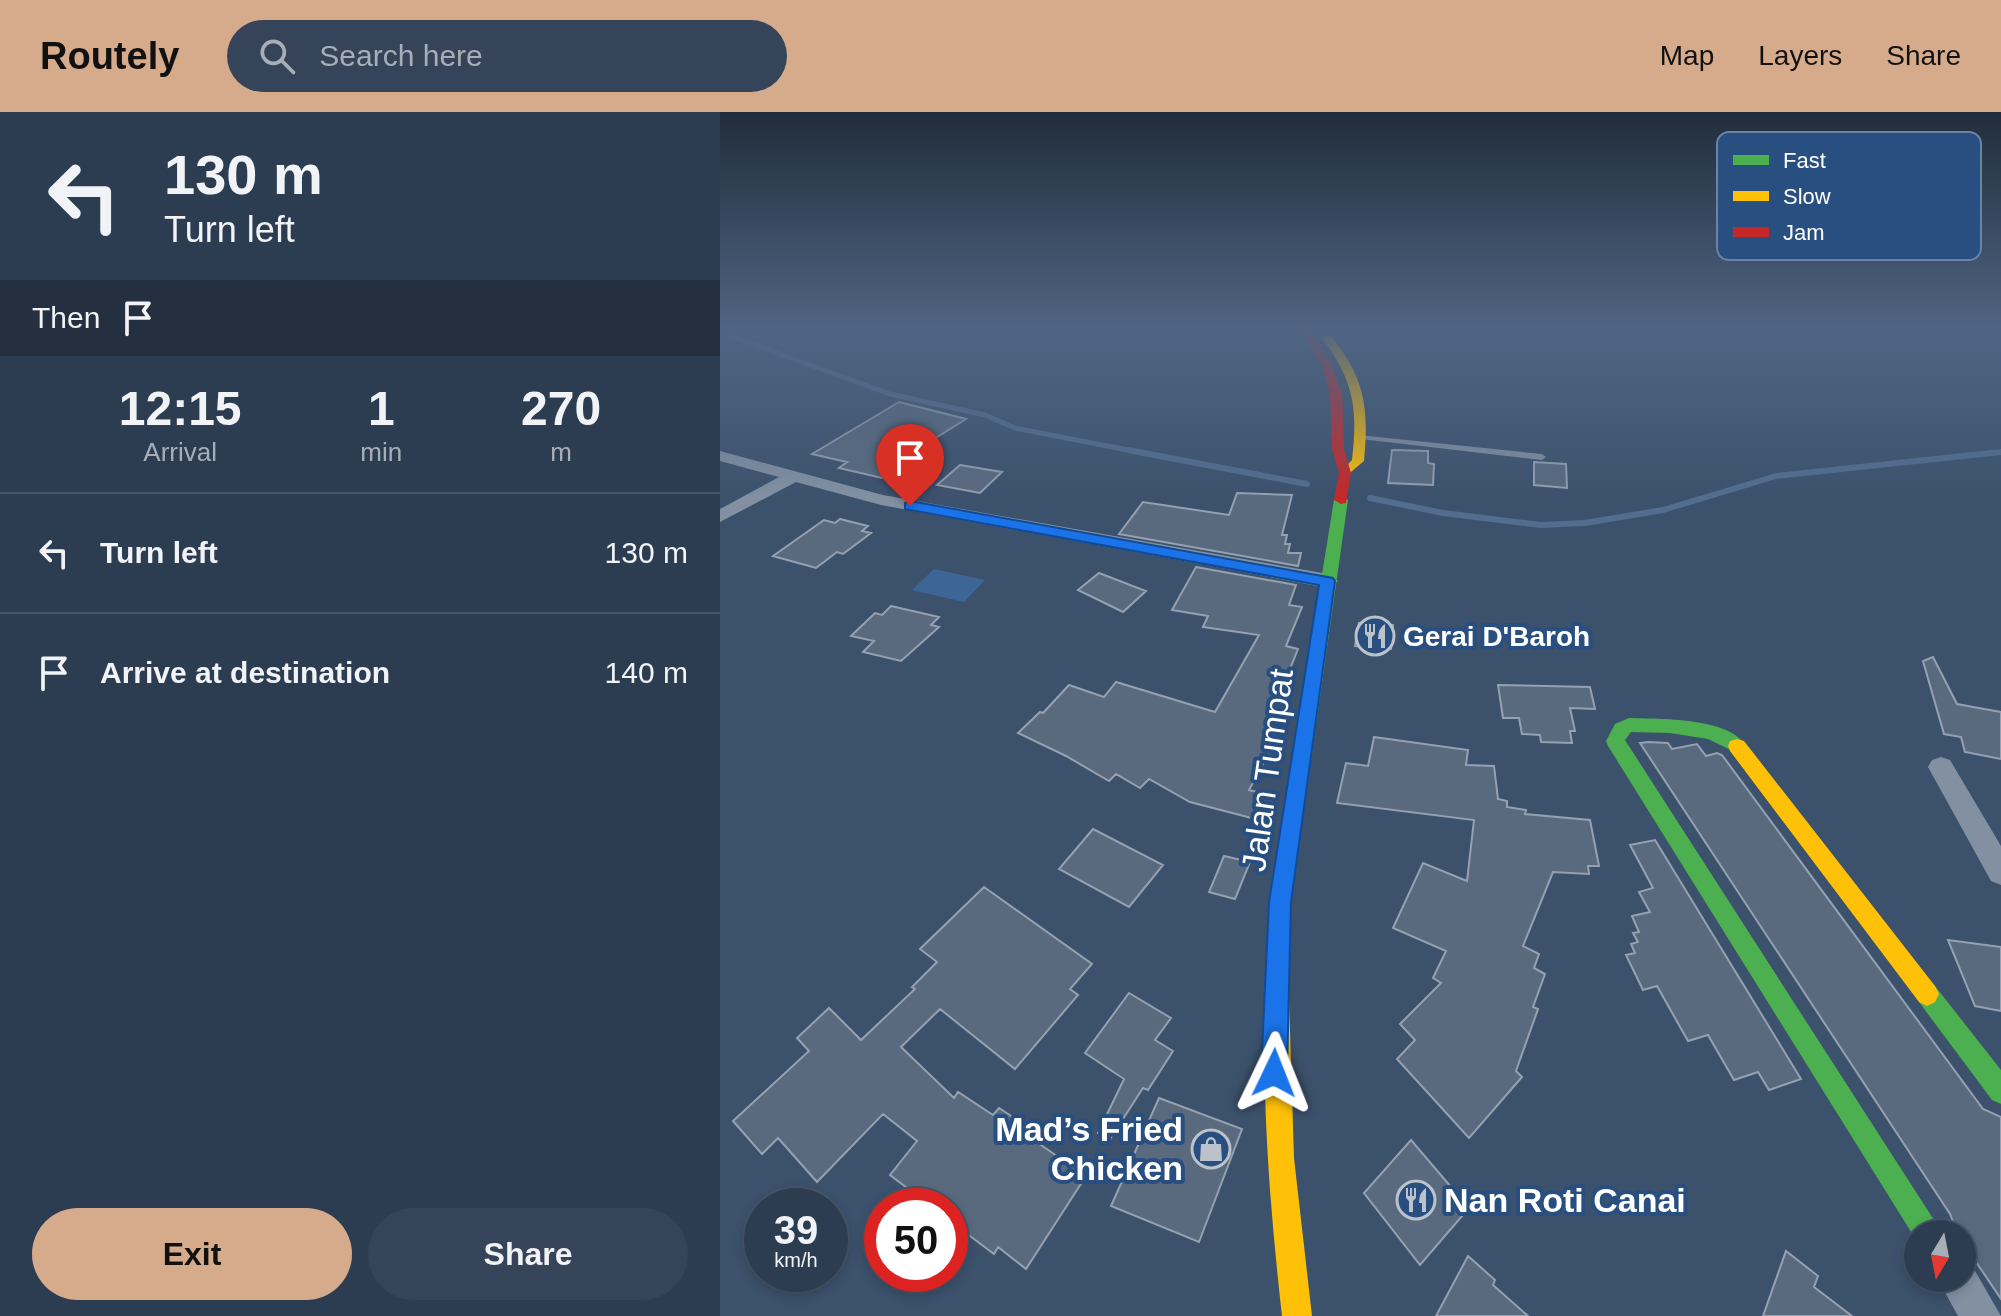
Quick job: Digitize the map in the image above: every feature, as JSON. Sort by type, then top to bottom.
[{"type":"main road","name":"Jalan Tumpat","points":[[1335,387],[1338,461],[1345,473]]},
{"type":"main road","name":"Jalan Tumpat","points":[[1297,1316],[1283,1200],[1274,1073],[1280,902],[1345,473],[1358,461],[1361,437],[1359,387]]},
{"type":"main road","points":[[1920,1220],[1641,780],[1619,751],[1615,741],[1621,729],[1629,725],[1695,728],[1717,732],[1736,744],[2001,1091]]},
{"type":"street","points":[[720,456],[881,500],[1328,581]]},
{"type":"street","points":[[720,516],[794,476]]},
{"type":"street","points":[[1941,767],[2001,872]]},
{"type":"street","points":[[1966,1292],[1981,1316]]},
{"type":"lane","points":[[1361,437],[1542,457]]},
{"type":"shaded area","points":[[934,569],[985,580],[964,602],[912,590]]},
{"type":"building","points":[[899,402],[966,419],[907,456],[910,457],[882,478],[839,468],[847,462],[812,454]]},
{"type":"building","points":[[1392,450],[1428,451],[1428,463],[1434,464],[1433,485],[1388,483]]},
{"type":"building","points":[[1534,462],[1566,464],[1567,488],[1534,485]]},
{"type":"building","points":[[960,465],[1002,472],[980,493],[937,485]]},
{"type":"building","points":[[1237,493],[1292,495],[1282,535],[1287,535],[1285,544],[1290,544],[1288,553],[1301,553],[1298,566],[1119,534],[1143,502],[1229,515]]},
{"type":"building","points":[[840,519],[868,526],[862,531],[871,533],[843,554],[837,552],[816,568],[773,556],[824,520],[835,523]]},
{"type":"building","points":[[1196,567],[1296,585],[1289,605],[1302,607],[1286,646],[1298,649],[1269,721],[1275,723],[1267,737],[1276,740],[1249,790],[1274,796],[1263,821],[1190,802],[1149,779],[1140,788],[1116,774],[1109,781],[1018,733],[1040,712],[1043,713],[1069,685],[1104,697],[1116,682],[1215,712],[1259,635],[1203,627],[1208,616],[1172,610]]},
{"type":"building","points":[[1099,573],[1146,591],[1123,612],[1078,590]]},
{"type":"building","points":[[891,606],[939,617],[931,625],[939,627],[901,661],[863,652],[874,641],[851,636],[875,613],[882,615]]},
{"type":"building","name":"Gerai D'Baroh","points":[[1359,623],[1393,625],[1391,649],[1355,646]]},
{"type":"building","points":[[1933,657],[1957,704],[2001,712],[2001,759],[1965,752],[1961,737],[1944,734],[1923,661]]},
{"type":"building","points":[[1498,685],[1590,687],[1595,709],[1570,708],[1575,731],[1570,731],[1572,743],[1541,742],[1540,735],[1522,734],[1519,718],[1503,718]]},
{"type":"building","points":[[1374,737],[1468,750],[1466,765],[1494,766],[1498,799],[1507,801],[1507,807],[1526,810],[1525,814],[1590,820],[1599,866],[1588,866],[1589,874],[1553,872],[1523,946],[1539,954],[1534,968],[1545,974],[1533,1007],[1538,1009],[1516,1071],[1522,1077],[1469,1138],[1397,1059],[1415,1040],[1400,1024],[1441,983],[1433,978],[1446,951],[1393,928],[1423,863],[1467,881],[1474,820],[1337,803],[1346,763],[1368,766]]},
{"type":"building","points":[[1640,743],[1668,743],[1672,749],[1697,744],[1706,756],[1722,755],[1983,1109],[2001,1117],[2001,1299],[1976,1262],[1976,1220],[1952,1220]]},
{"type":"building","points":[[1093,829],[1163,865],[1129,907],[1059,869]]},
{"type":"building","points":[[1655,840],[1801,1079],[1769,1090],[1758,1072],[1734,1080],[1708,1035],[1688,1041],[1657,986],[1643,990],[1626,955],[1635,953],[1631,944],[1638,942],[1633,933],[1639,932],[1632,916],[1650,912],[1639,892],[1653,888],[1630,845]]},
{"type":"building","points":[[1224,856],[1250,862],[1235,899],[1209,892]]},
{"type":"building","points":[[984,887],[1092,964],[1070,989],[1078,995],[1015,1069],[940,1009],[901,1047],[954,1098],[958,1092],[993,1115],[999,1108],[1025,1125],[1022,1132],[1086,1176],[1026,1269],[998,1247],[994,1254],[968,1234],[968,1188],[907,1188],[890,1175],[917,1141],[883,1114],[817,1182],[778,1138],[762,1154],[733,1121],[809,1051],[797,1038],[829,1008],[861,1040],[915,989],[912,987],[937,962],[920,949]]},
{"type":"building","points":[[1948,940],[2001,947],[2001,1011],[1975,1006]]},
{"type":"building","points":[[1129,993],[1171,1018],[1155,1040],[1173,1051],[1148,1090],[1143,1088],[1110,1139],[1098,1133],[1124,1079],[1085,1053]]},
{"type":"building","points":[[1159,1098],[1242,1129],[1199,1242],[1111,1206]]},
{"type":"building","name":"Nan Roti Canai","points":[[1411,1140],[1469,1208],[1420,1265],[1364,1193]]},
{"type":"building","points":[[1786,1251],[1818,1276],[1814,1287],[1852,1316],[1763,1316]]},
{"type":"building","points":[[1468,1256],[1495,1280],[1493,1285],[1528,1316],[1436,1316]]},
{"type":"waterway","points":[[871,387],[985,415],[1015,428],[1138,452]]},
{"type":"waterway","points":[[1128,450],[1307,484]]},
{"type":"waterway","points":[[1370,498],[1443,513],[1541,525],[1585,523],[1663,510],[1776,476],[2001,452]]},
{"type":"traffic: fast","points":[[1277,999],[1280,902],[1341,500]]},
{"type":"traffic: fast","points":[[1737,746],[1712,732],[1670,726],[1629,725],[1621,729],[1615,741],[1920,1220]]},
{"type":"traffic: fast","points":[[1927,994],[2001,1091]]},
{"type":"traffic: slow","points":[[1345,473],[1358,461],[1361,426],[1356,387]]},
{"type":"traffic: slow","points":[[1737,746],[1927,994]]},
{"type":"traffic: slow","points":[[1277,999],[1281,1158],[1297,1316]]},
{"type":"traffic: jam","points":[[1334,387],[1338,449],[1345,473],[1341,500]]},
{"type":"place","name":"Gerai D'Baroh","points":[[1375,636]]},
{"type":"place","name":"Mad’s Fried Chicken","points":[[1211,1149]]},
{"type":"place","name":"Nan Roti Canai","points":[[1416,1200]]},
{"type":"route","points":[[910,506],[1328,581],[1280,902],[1274,1073]]}]
